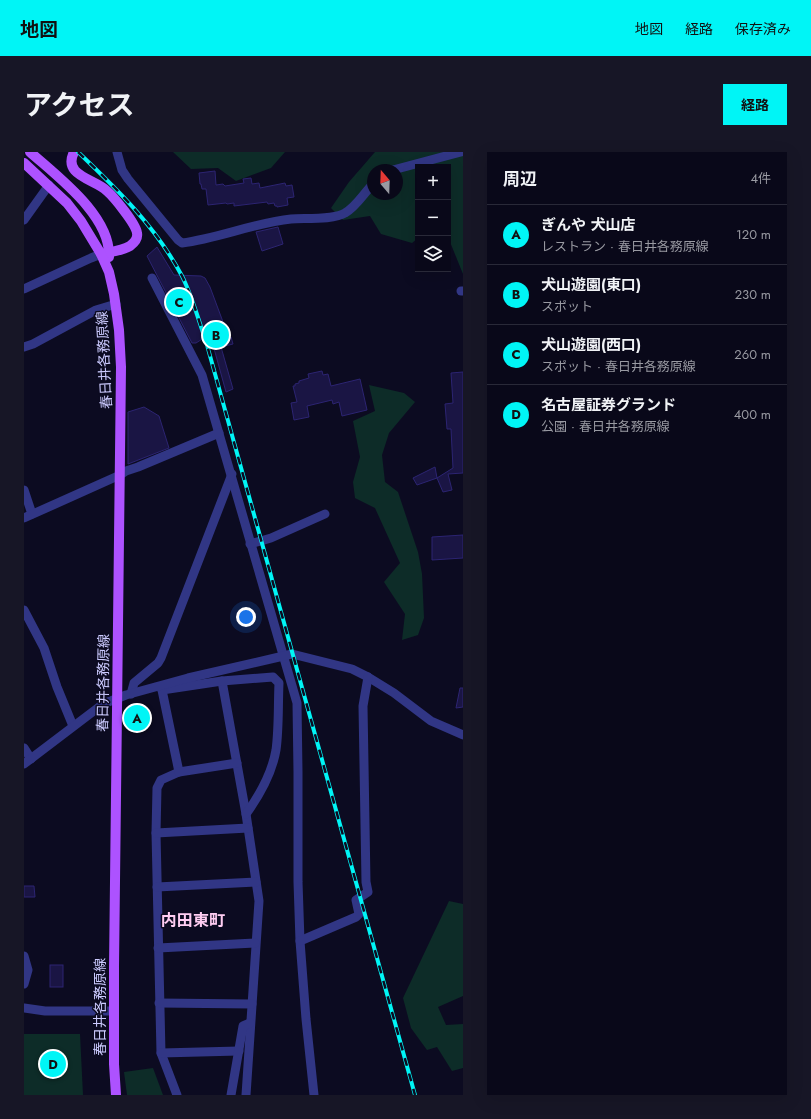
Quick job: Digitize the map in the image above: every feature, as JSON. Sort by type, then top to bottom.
[{"type":"main road","points":[[24,152],[44,172]]},
{"type":"main road","name":"春日井各務原線","points":[[30,152],[44,172],[49,185],[68,203],[105,253]]},
{"type":"main road","points":[[74,152],[71,158],[77,174],[107,190],[128,216],[138,234],[134,243],[129,247],[105,253]]},
{"type":"main road","name":"春日井各務原線","points":[[24,163],[44,172],[75,194],[94,216],[105,235],[105,253],[116,304],[121,367],[114,1011],[116,1095]]},
{"type":"street","points":[[118,152],[122,170],[128,179],[178,240],[182,242],[250,226],[279,221],[337,216],[345,213],[351,208],[367,191]]},
{"type":"street","points":[[403,167],[461,152]]},
{"type":"street","points":[[24,220],[49,185]]},
{"type":"street","points":[[24,289],[90,258],[105,253]]},
{"type":"street","points":[[152,278],[202,374],[297,703],[298,882],[300,941],[314,1095]]},
{"type":"street","points":[[24,348],[96,310],[116,304]]},
{"type":"street","points":[[24,490],[28,516],[126,471],[220,433]]},
{"type":"street","points":[[131,694],[134,683],[158,663],[161,658],[232,474]]},
{"type":"street","points":[[250,544],[271,538],[325,514]]},
{"type":"street","points":[[24,610],[44,648],[57,687],[73,726]]},
{"type":"street","points":[[161,688],[188,678],[292,654],[352,669],[368,676],[394,693],[431,721],[463,735]]},
{"type":"street","points":[[300,941],[356,917],[359,914],[356,900],[368,892],[366,882],[363,706],[368,676]]},
{"type":"street","points":[[24,748],[28,762],[103,704],[131,694],[161,688],[273,677],[279,682],[276,751],[270,770],[256,801],[246,814]]},
{"type":"street","points":[[222,681],[246,814],[259,901],[246,1095]]},
{"type":"street","points":[[161,688],[179,772]]},
{"type":"street","points":[[177,1095],[161,1053],[156,833],[157,788],[161,780],[179,772],[237,763]]},
{"type":"street","points":[[156,833],[248,828]]},
{"type":"street","points":[[157,887],[256,882]]},
{"type":"street","points":[[158,948],[255,943]]},
{"type":"street","points":[[24,956],[28,970],[25,979]]},
{"type":"street","points":[[159,1003],[252,1004]]},
{"type":"street","points":[[24,1008],[45,1011],[114,1011]]},
{"type":"street","points":[[232,1095],[243,1026],[250,1023]]},
{"type":"street","points":[[161,1053],[238,1051]]},
{"type":"green space","points":[[173,152],[285,152],[271,168],[236,181],[218,168],[191,169]]},
{"type":"green space","points":[[375,152],[463,152],[463,274],[451,244],[451,164],[415,164],[415,240],[412,243],[381,234],[370,216],[343,220],[331,208],[349,182]]},
{"type":"green space","points":[[369,385],[404,393],[415,402],[389,433],[382,455],[385,482],[398,492],[418,552],[422,574],[424,618],[418,635],[402,640],[405,614],[384,582],[400,563],[375,508],[355,498],[353,482],[360,457],[353,421],[375,411]]},
{"type":"green space","points":[[449,901],[463,904],[463,996],[438,1007],[446,1025],[463,1024],[463,1068],[452,1071],[437,1047],[427,1050],[411,1028],[403,998]]},
{"type":"green space","points":[[24,1034],[80,1034],[83,1095],[24,1095]]},
{"type":"green space","points":[[153,1068],[163,1095],[127,1095],[124,1072]]},
{"type":"building","points":[[215,171],[216,185],[223,184],[225,186],[244,183],[243,179],[251,178],[252,184],[259,183],[260,188],[285,183],[286,186],[292,185],[294,197],[287,198],[288,205],[277,207],[274,203],[268,204],[267,202],[234,206],[234,203],[208,205],[206,189],[202,189],[199,173]]},
{"type":"building","points":[[278,227],[283,244],[262,251],[256,232]]},
{"type":"building","points":[[157,247],[174,275],[201,276],[205,278],[210,287],[229,338],[231,337],[233,344],[221,347],[233,389],[226,392],[210,334],[196,343],[192,343],[147,256]]},
{"type":"building","points":[[322,371],[323,375],[328,374],[331,386],[360,379],[367,410],[342,416],[339,402],[333,404],[332,400],[307,406],[309,417],[294,420],[291,403],[297,402],[293,386],[299,383],[299,381],[309,378],[308,374]]},
{"type":"building","points":[[463,372],[463,473],[448,474],[452,490],[443,492],[437,478],[453,468],[451,429],[447,429],[445,404],[453,403],[451,373]]},
{"type":"building","points":[[144,407],[159,416],[169,448],[128,464],[128,412]]},
{"type":"building","points":[[435,467],[437,478],[417,485],[413,478]]},
{"type":"building","points":[[463,535],[463,558],[432,560],[432,537]]},
{"type":"building","points":[[460,688],[463,688],[463,707],[456,708]]},
{"type":"building","points":[[24,886],[34,886],[35,897],[24,897]]},
{"type":"building","points":[[50,965],[63,965],[63,987],[50,987]]},
{"type":"railway","points":[[78,152],[122,195],[148,225],[172,258],[193,301],[207,345],[415,1095]]},
{"type":"place","name":"犬山遊園(西口)","points":[[179,302]]},
{"type":"place","name":"犬山遊園(東口)","points":[[216,335]]},
{"type":"place","name":"ぎんや 犬山店","points":[[137,718]]},
{"type":"place","name":"名古屋証券グランド","points":[[53,1064]]},
{"type":"district","name":"内田東町","points":[[193,920]]}]
